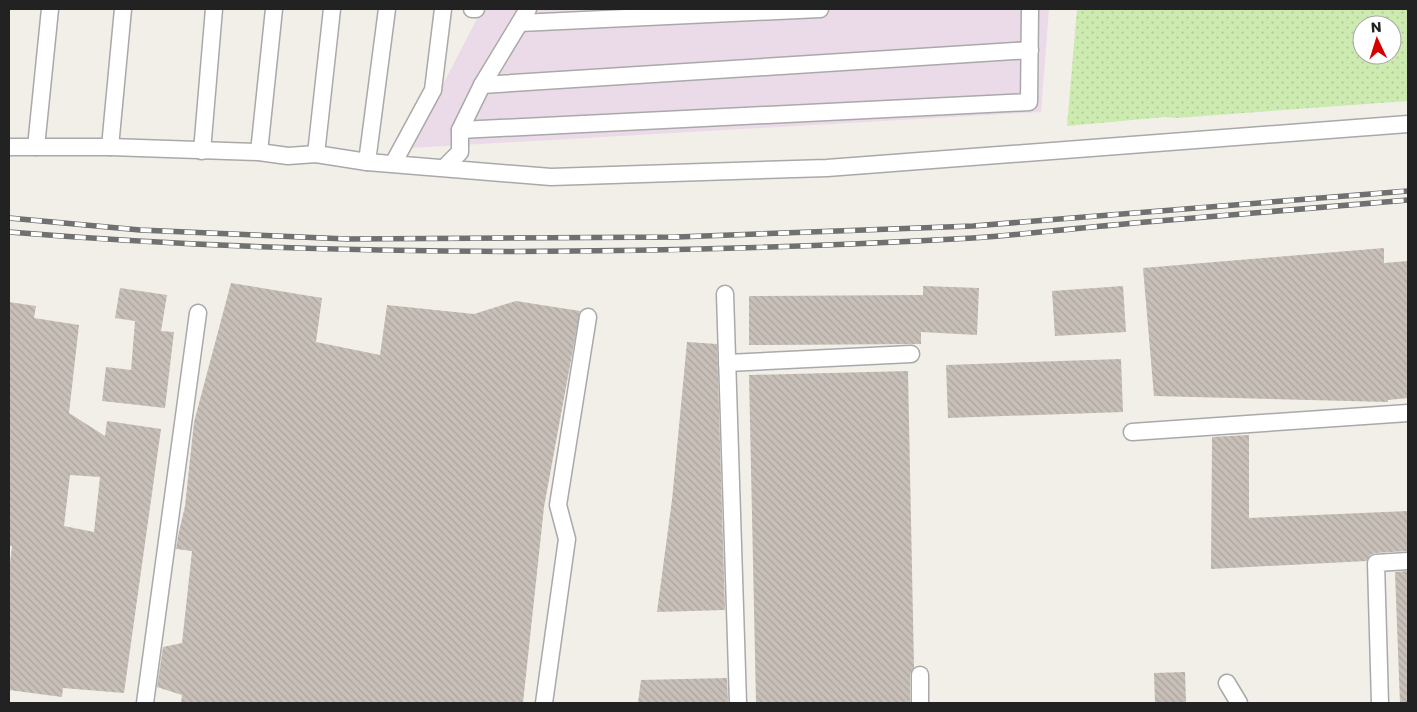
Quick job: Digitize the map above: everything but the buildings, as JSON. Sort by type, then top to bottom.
[{"type":"street","points":[[36,147],[50,9]]},
{"type":"street","points":[[110,146],[123,9]]},
{"type":"street","points":[[202,151],[214,9]]},
{"type":"street","points":[[259,152],[274,9]]},
{"type":"street","points":[[316,154],[332,9]]},
{"type":"street","points":[[367,162],[387,9]]},
{"type":"street","points":[[394,162],[433,90],[443,9]]},
{"type":"street","points":[[445,167],[460,152],[460,130],[482,85],[524,16],[820,9]]},
{"type":"street","points":[[460,130],[1029,102],[1030,9]]},
{"type":"street","points":[[482,85],[1030,50]]},
{"type":"street","points":[[9,147],[110,146],[259,152],[288,156],[316,154],[367,162],[394,162],[551,177],[827,168],[1408,124]]},
{"type":"street","points":[[725,294],[738,703]]},
{"type":"street","points":[[145,703],[198,313]]},
{"type":"street","points":[[544,703],[567,539],[558,506],[588,317]]},
{"type":"street","points":[[727,363],[911,354]]},
{"type":"street","points":[[1132,432],[1408,413]]},
{"type":"street","points":[[1380,703],[1376,563],[1408,561]]},
{"type":"street","points":[[920,675],[920,703]]},
{"type":"street","points":[[1227,683],[1240,703]]},
{"type":"shaded area","points":[[482,9],[1049,9],[1041,112],[410,148]]},
{"type":"green space","points":[[1077,9],[1408,9],[1408,101],[1176,118],[1165,117],[1067,126]]},
{"type":"railway","points":[[9,218],[140,230],[347,239],[677,237],[973,226],[1408,191]]},
{"type":"railway","points":[[9,232],[249,246],[370,250],[611,251],[853,244],[973,238],[1408,200]]}]
